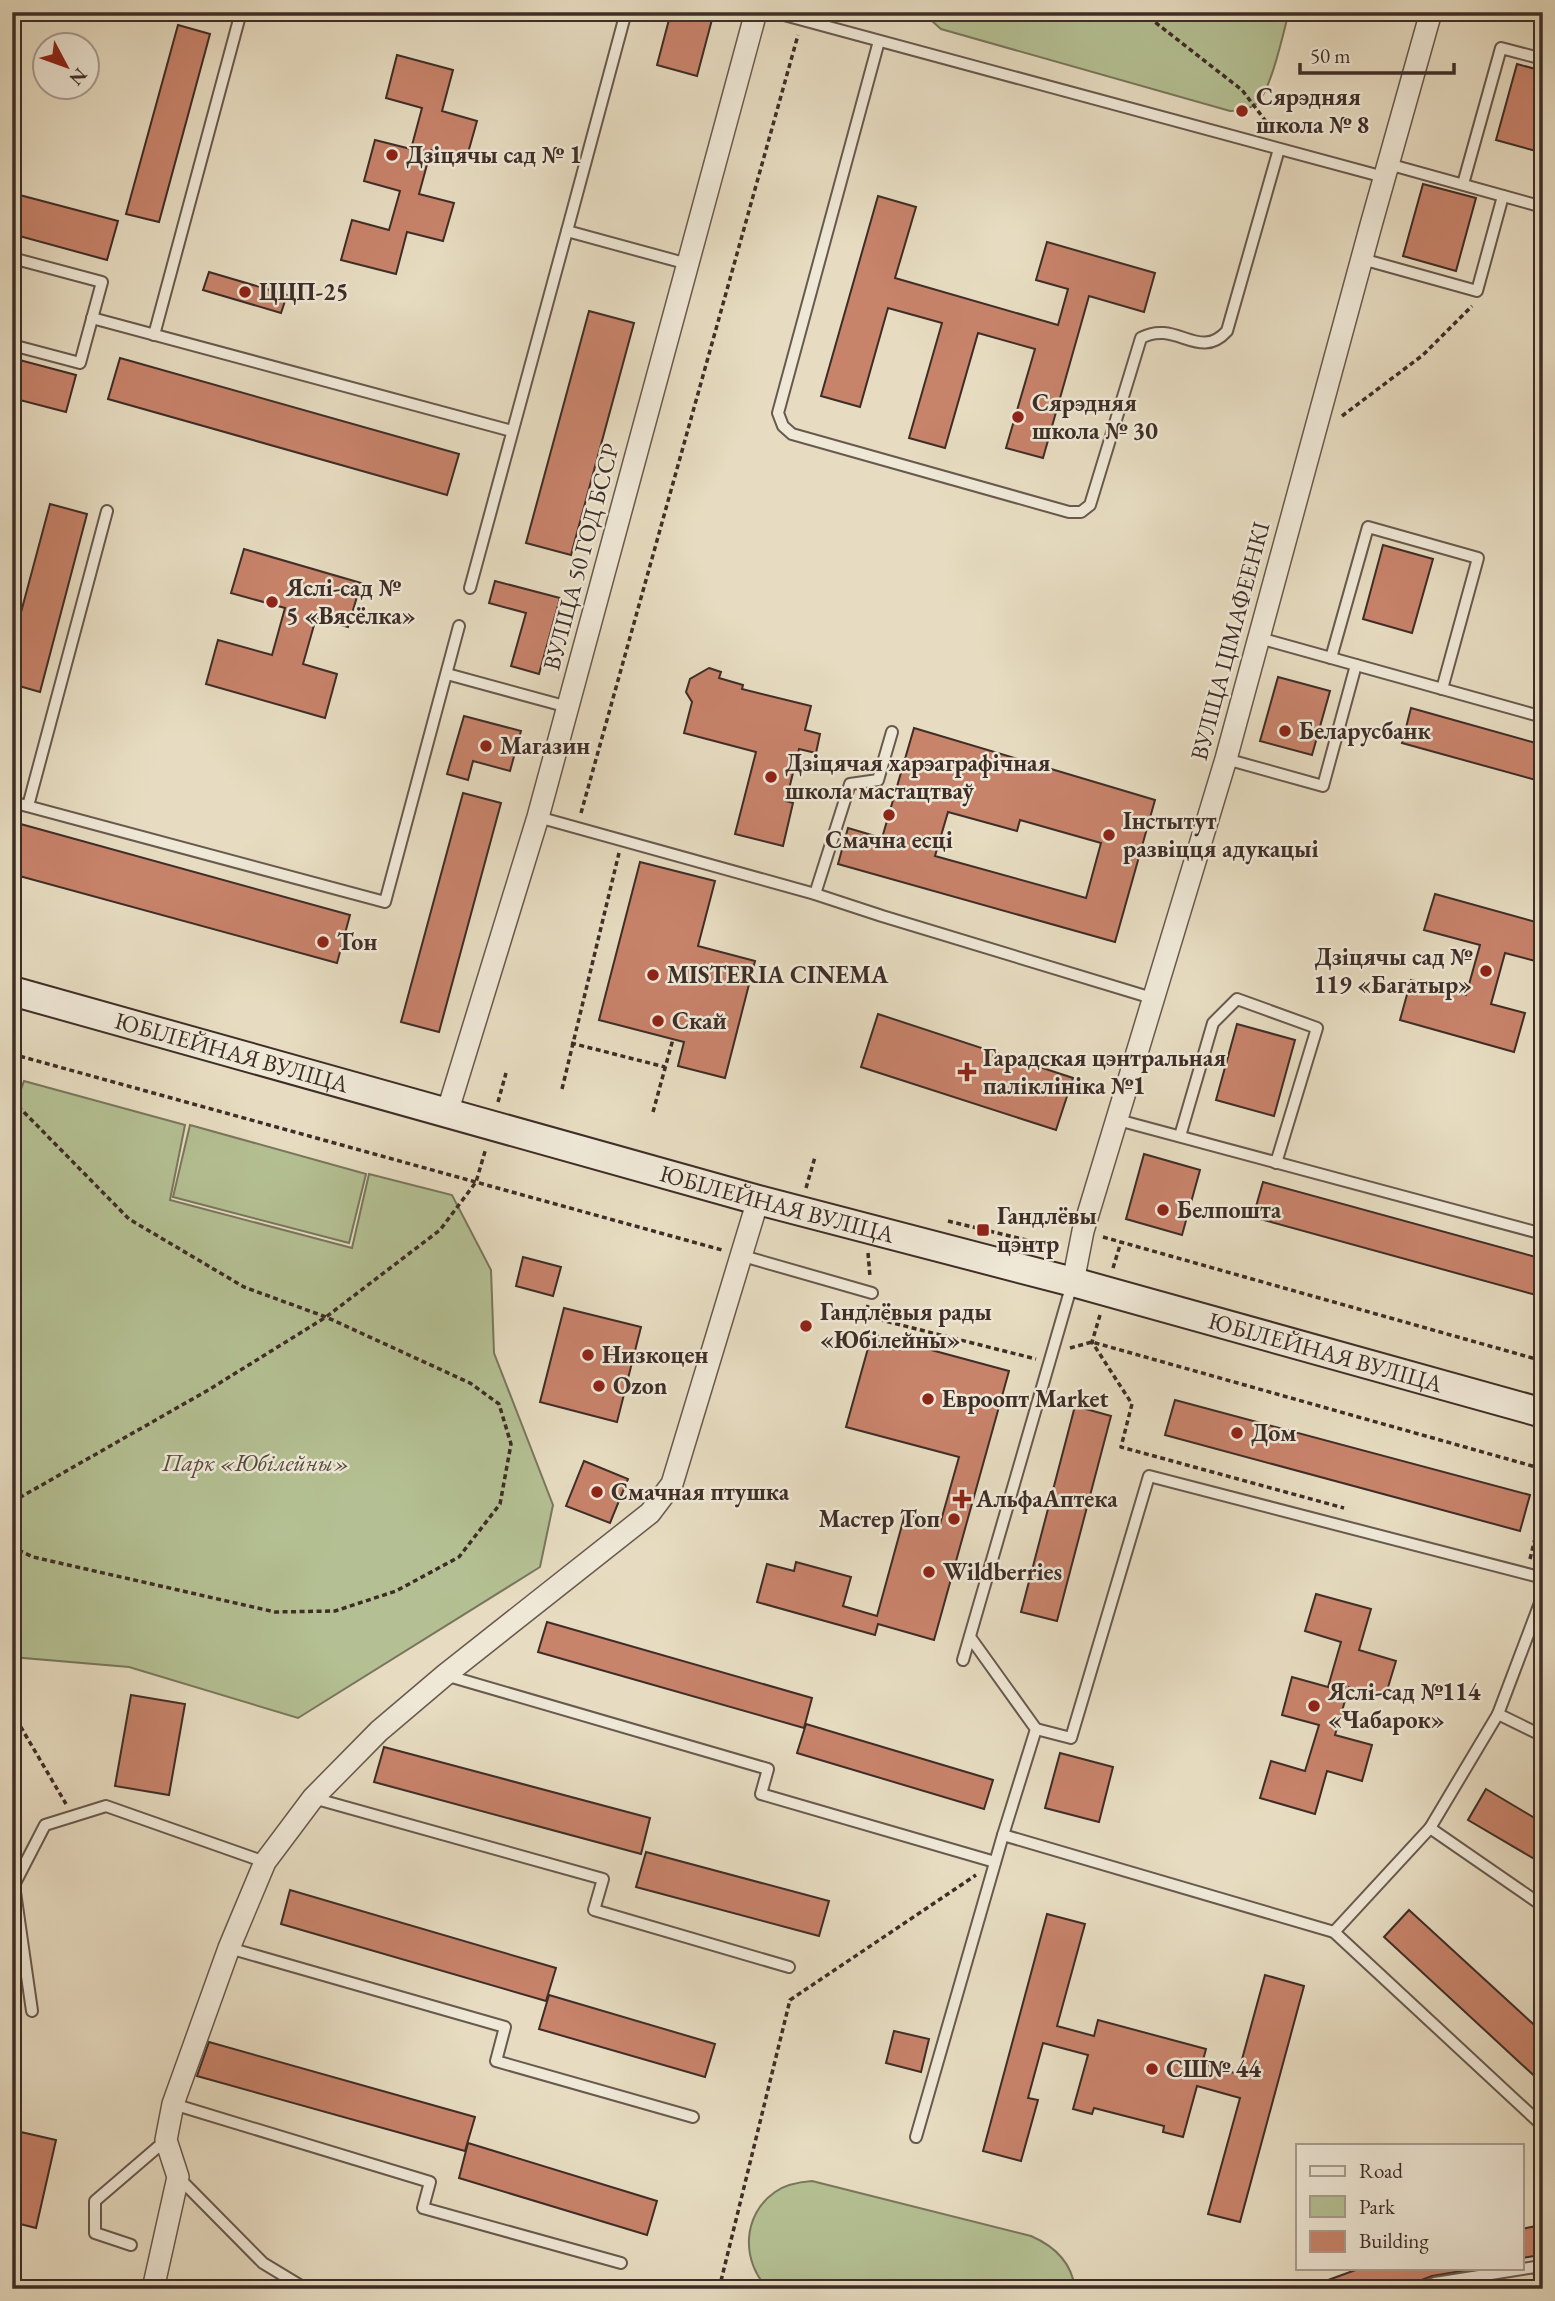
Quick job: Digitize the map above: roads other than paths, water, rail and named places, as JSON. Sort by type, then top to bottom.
[{"type":"main road","name":"ЮБІЛЕЙНАЯ ВУЛІЦА","points":[[12,990],[758,1200],[1073,1282],[1543,1413]]},
{"type":"street","name":"ВУЛІЦА 50 ГОД БССР","points":[[447,1113],[538,817],[756,12]]},
{"type":"street","name":"ВУЛІЦА ЦІМАФЕЕНКІ","points":[[1073,1282],[1083,1231],[1226,759],[1431,12]]},
{"type":"street","points":[[153,2289],[178,2177],[166,2140],[173,2104],[229,1948],[265,1862],[313,1798],[379,1731],[444,1675],[650,1513],[672,1484],[758,1200]]},
{"type":"lane","points":[[154,335],[241,12]]},
{"type":"lane","points":[[470,588],[626,12]]},
{"type":"lane","points":[[773,12],[1284,150],[1463,184],[1543,207]]},
{"type":"lane","points":[[879,41],[778,413],[783,426],[792,434],[1069,512],[1081,512],[1090,505],[1141,338],[1161,331],[1206,344],[1220,340],[1227,331],[1284,150]]},
{"type":"lane","points":[[1463,184],[1501,48],[1543,59]]},
{"type":"lane","points":[[1362,259],[1477,291],[1503,196]]},
{"type":"lane","points":[[566,231],[688,264]]},
{"type":"lane","points":[[12,258],[102,282],[80,363],[12,345]]},
{"type":"lane","points":[[92,318],[512,431]]},
{"type":"lane","points":[[28,806],[107,511]]},
{"type":"lane","points":[[1331,658],[1368,527],[1478,558],[1442,689]]},
{"type":"lane","points":[[12,802],[385,902],[459,626]]},
{"type":"lane","points":[[1259,638],[1543,717]]},
{"type":"lane","points":[[1226,759],[1323,786],[1356,665]]},
{"type":"lane","points":[[447,674],[568,707]]},
{"type":"lane","points":[[815,894],[850,783],[878,780],[892,732]]},
{"type":"lane","points":[[538,817],[815,894],[1152,998]]},
{"type":"lane","points":[[1180,1136],[1213,1023],[1237,999],[1317,1028],[1276,1163]]},
{"type":"lane","points":[[1118,1120],[1543,1234]]},
{"type":"lane","points":[[743,1256],[872,1293]]},
{"type":"lane","points":[[963,1660],[1073,1282]]},
{"type":"lane","points":[[970,1637],[1036,1729],[1071,1738],[1149,1476],[1543,1578]]},
{"type":"lane","points":[[1334,1932],[1430,1828],[1498,1714],[1543,1595]]},
{"type":"lane","points":[[444,1675],[768,1769],[761,1794],[995,1862]]},
{"type":"lane","points":[[1498,1714],[1543,1736]]},
{"type":"lane","points":[[916,2137],[1036,1729]]},
{"type":"lane","points":[[313,1798],[603,1879],[594,1910],[789,1967]]},
{"type":"lane","points":[[32,2011],[13,1885],[44,1825],[106,1806],[265,1862]]},
{"type":"lane","points":[[1430,1828],[1543,1906]]},
{"type":"lane","points":[[1003,1835],[1334,1932],[1543,2126]]},
{"type":"lane","points":[[229,1948],[505,2027],[496,2061],[693,2117]]},
{"type":"lane","points":[[173,2104],[430,2182],[423,2208],[621,2263]]},
{"type":"lane","points":[[131,2245],[95,2233],[94,2202],[166,2140]]},
{"type":"lane","points":[[178,2177],[263,2263],[306,2289]]},
{"type":"lane","points":[[1524,2269],[1535,2267],[1543,2276]]},
{"type":"lane","points":[[1419,2289],[1436,2283],[1516,2270]]},
{"type":"lane","points":[[449,2289],[471,2289]]},
{"type":"place","name":"Сярэдняя школа № 8","points":[[1242,111]]},
{"type":"place","name":"Дзіцячы сад № 1","points":[[392,155]]},
{"type":"place","name":"ЦЦП-25","points":[[245,292]]},
{"type":"place","name":"Сярэдняя школа № 30","points":[[1018,417]]},
{"type":"place","name":"Яслі-сад № 5 «Вясёлка»","points":[[272,602]]},
{"type":"place","name":"Беларусбанк","points":[[1285,731]]},
{"type":"place","name":"Магазин","points":[[486,746]]},
{"type":"place","name":"Дзіцячая харэаграфічная школа мастацтваў","points":[[771,777]]},
{"type":"place","name":"Смачна есцi","points":[[889,815]]},
{"type":"place","name":"Інстытут развіцця адукацыі","points":[[1109,835]]},
{"type":"place","name":"Тон","points":[[323,942]]},
{"type":"place","name":"Дзіцячы сад № 119 «Багатыр»","points":[[1486,971]]},
{"type":"place","name":"MISTERIA CINEMA","points":[[653,975]]},
{"type":"place","name":"Скай","points":[[658,1021]]},
{"type":"place","name":"Гарадская цэнтральная паліклініка №1","points":[[967,1072]]},
{"type":"place","name":"Белпошта","points":[[1163,1210]]},
{"type":"place","name":"Гандлёвы цэнтр","points":[[983,1230]]},
{"type":"place","name":"Гандлёвыя рады «Юбілейны»","points":[[806,1326]]},
{"type":"place","name":"Низкоцен","points":[[588,1355]]},
{"type":"place","name":"Ozon","points":[[599,1386]]},
{"type":"place","name":"Евроопт Market","points":[[928,1399]]},
{"type":"place","name":"Дом","points":[[1237,1433]]},
{"type":"place","name":"Смачная птушка","points":[[597,1492]]},
{"type":"place","name":"АльфаАптека","points":[[962,1499]]},
{"type":"place","name":"Мастер Топ","points":[[954,1519]]},
{"type":"place","name":"Wildberries","points":[[929,1572]]},
{"type":"place","name":"Яслі-сад №114 «Чабарок»","points":[[1314,1706]]},
{"type":"place","name":"СШ№ 44","points":[[1152,2069]]},
{"type":"park label","name":"Парк «Юбілейны»","points":[[256,1463]]}]
